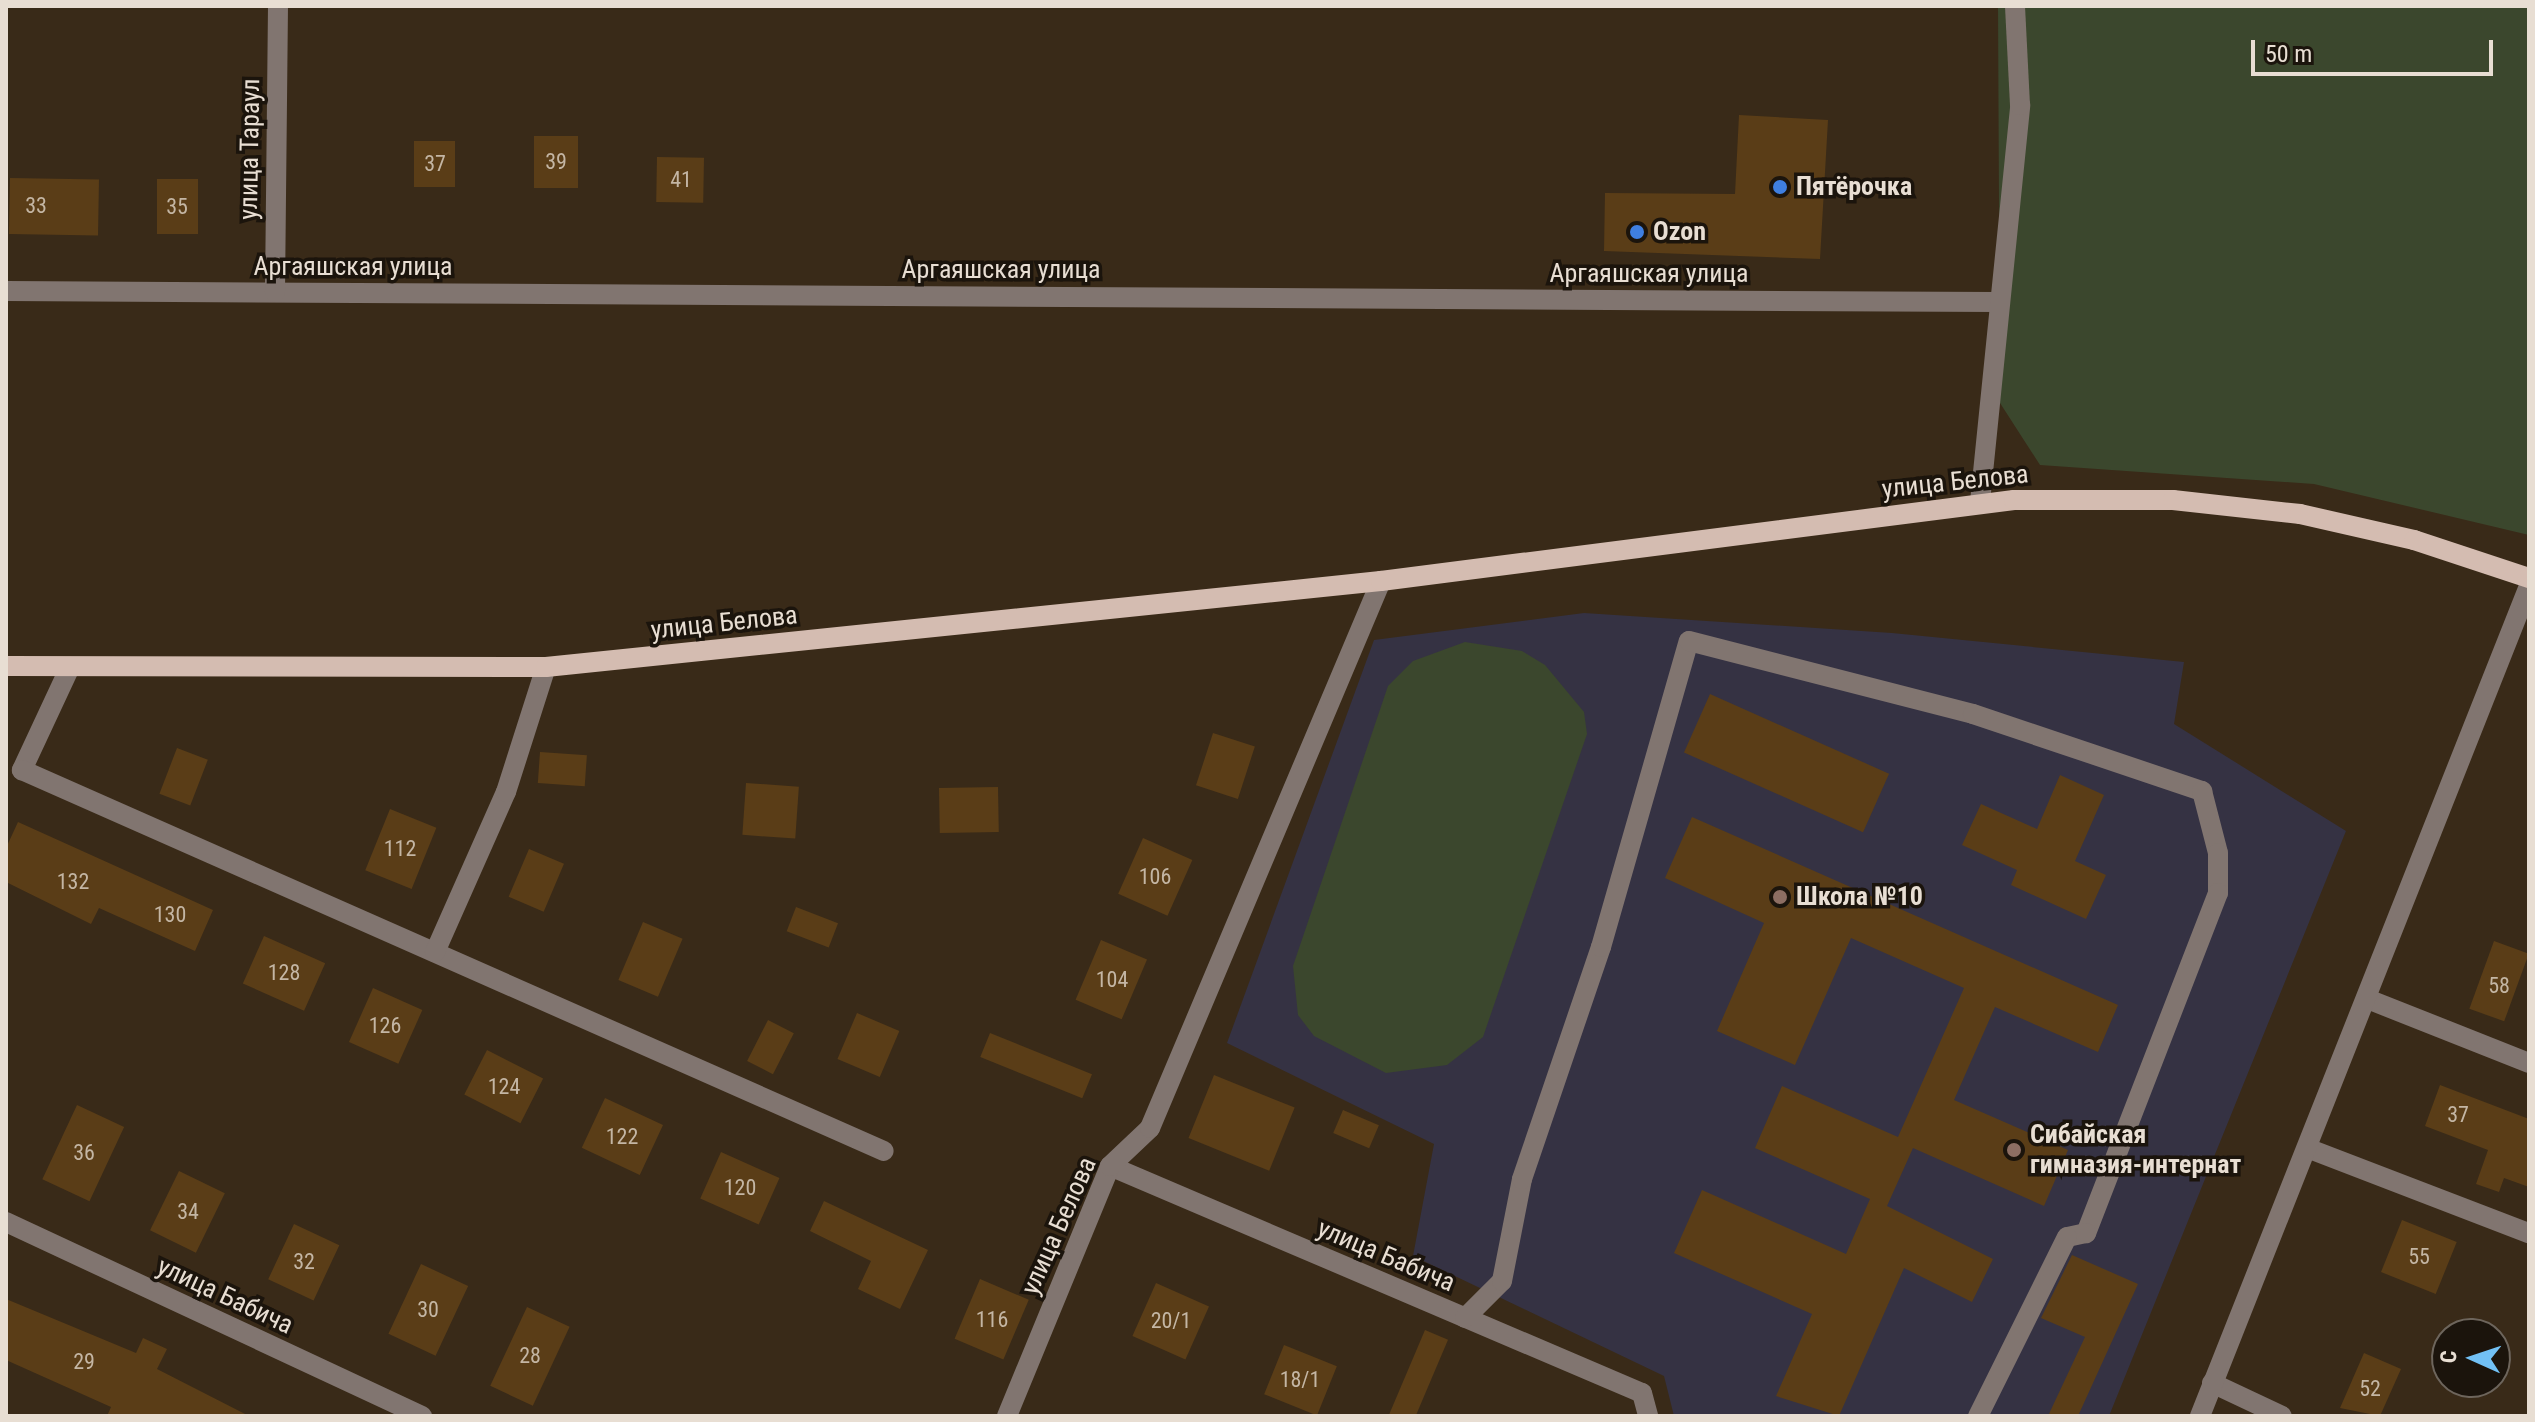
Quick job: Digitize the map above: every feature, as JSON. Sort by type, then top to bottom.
[{"type":"main road","name":"улица Белова","points":[[6,666],[546,667],[1381,581],[1980,502],[2173,500],[2300,514],[2414,540],[2529,578]]},
{"type":"street","name":"улица Тараул","points":[[275,292],[278,6]]},
{"type":"street","points":[[1980,502],[1996,302],[2020,105],[2015,6]]},
{"type":"street","name":"Аргаяшская улица","points":[[6,291],[1996,302]]},
{"type":"street","name":"улица Белова","points":[[1007,1416],[1110,1166],[1150,1128],[1381,581]]},
{"type":"street","points":[[2200,1416],[2370,1000],[2529,586]]},
{"type":"street","points":[[1465,1318],[1502,1281],[1522,1179],[1601,947],[1689,641],[1973,714],[2202,791],[2218,853],[2218,893],[2086,1233],[2067,1237],[1978,1416]]},
{"type":"street","points":[[70,667],[22,770],[884,1151]]},
{"type":"street","points":[[435,952],[506,792],[546,667]]},
{"type":"street","points":[[2370,1000],[2529,1063]]},
{"type":"street","points":[[2307,1148],[2529,1233]]},
{"type":"street","name":"улица Бабича","points":[[1110,1166],[1642,1393],[1648,1416]]},
{"type":"street","name":"улица Бабича","points":[[6,1222],[422,1416]]},
{"type":"street","points":[[2212,1383],[2282,1416]]},
{"type":"shaded area","points":[[1584,613],[1892,633],[2184,662],[2174,724],[2346,831],[2109,1416],[1674,1416],[1664,1376],[1413,1256],[1434,1144],[1227,1043],[1374,640]]},
{"type":"green space","points":[[1998,6],[2529,6],[2529,535],[2314,484],[2040,465],[2000,403]]},
{"type":"green space","points":[[1465,642],[1522,651],[1545,665],[1584,712],[1587,734],[1483,1037],[1447,1065],[1386,1073],[1314,1036],[1298,1015],[1293,966],[1388,686],[1413,661]]},
{"type":"building","name":"Пятёрочка","points":[[1739,115],[1828,120],[1820,259],[1604,251],[1605,193],[1735,194]]},
{"type":"building","points":[[534,136],[578,136],[578,188],[534,188]]},
{"type":"building","points":[[414,141],[455,141],[455,187],[414,187]]},
{"type":"building","points":[[657,157],[704,158],[703,203],[656,202]]},
{"type":"building","points":[[10,178],[99,180],[98,236],[9,234]]},
{"type":"building","points":[[157,179],[198,179],[198,234],[157,234]]},
{"type":"building","points":[[1710,694],[1889,774],[1863,832],[1684,752]]},
{"type":"building","points":[[1213,733],[1255,747],[1238,799],[1196,785]]},
{"type":"building","points":[[177,748],[208,760],[190,806],[159,794]]},
{"type":"building","points":[[540,752],[587,755],[585,786],[538,783]]},
{"type":"building","points":[[2060,775],[2104,795],[2075,861],[2106,875],[2086,919],[2011,885],[2017,870],[1962,845],[1981,804],[2037,829]]},
{"type":"building","points":[[746,783],[799,787],[795,839],[742,835]]},
{"type":"building","points":[[998,787],[999,832],[940,833],[939,788]]},
{"type":"building","points":[[390,809],[436,828],[412,889],[365,870]]},
{"type":"building","points":[[1692,817],[2118,1005],[2098,1052],[1995,1007],[1954,1100],[2068,1150],[2044,1206],[1913,1148],[1887,1206],[1993,1259],[1972,1302],[1904,1268],[1839,1416],[1776,1396],[1812,1314],[1674,1253],[1702,1190],[1846,1254],[1870,1199],[1755,1148],[1782,1086],[1898,1137],[1964,988],[1851,938],[1795,1065],[1717,1031],[1764,923],[1665,878]]},
{"type":"building","points":[[18,822],[213,910],[195,951],[99,908],[91,924],[6,882],[6,848]]},
{"type":"building","points":[[1143,838],[1192,860],[1168,916],[1118,894]]},
{"type":"building","points":[[529,849],[564,864],[544,912],[509,897]]},
{"type":"building","points":[[796,907],[838,923],[829,947],[787,931]]},
{"type":"building","points":[[643,922],[683,939],[658,997],[618,980]]},
{"type":"building","points":[[264,936],[325,963],[304,1011],[243,984]]},
{"type":"building","points":[[1101,940],[1147,960],[1122,1019],[1076,1000]]},
{"type":"building","points":[[2494,941],[2529,954],[2504,1021],[2469,1009]]},
{"type":"building","points":[[373,988],[422,1010],[398,1064],[349,1042]]},
{"type":"building","points":[[857,1013],[899,1031],[880,1077],[837,1059]]},
{"type":"building","points":[[768,1020],[794,1033],[773,1074],[747,1061]]},
{"type":"building","points":[[990,1033],[1092,1074],[1082,1098],[980,1057]]},
{"type":"building","points":[[487,1050],[543,1079],[520,1123],[464,1095]]},
{"type":"building","points":[[1214,1075],[1295,1108],[1269,1171],[1189,1138]]},
{"type":"building","points":[[2440,1085],[2529,1119],[2529,1187],[2504,1178],[2499,1192],[2476,1184],[2488,1150],[2425,1126]]},
{"type":"building","points":[[605,1098],[663,1125],[640,1175],[582,1148]]},
{"type":"building","points":[[77,1105],[124,1127],[89,1201],[42,1179]]},
{"type":"building","points":[[1343,1110],[1379,1125],[1369,1148],[1333,1133]]},
{"type":"building","points":[[721,1152],[779,1178],[759,1225],[700,1199]]},
{"type":"building","points":[[179,1171],[225,1193],[196,1253],[150,1230]]},
{"type":"building","points":[[824,1201],[928,1250],[900,1309],[858,1289],[871,1261],[810,1231]]},
{"type":"building","points":[[2402,1220],[2457,1242],[2436,1294],[2381,1272]]},
{"type":"building","points":[[294,1224],[339,1245],[314,1300],[268,1279]]},
{"type":"building","points":[[2072,1255],[2138,1284],[2078,1416],[2048,1416],[2085,1337],[2041,1318]]},
{"type":"building","points":[[421,1264],[468,1286],[436,1356],[388,1334]]},
{"type":"building","points":[[980,1279],[1029,1300],[1003,1360],[955,1339]]},
{"type":"building","points":[[1156,1283],[1209,1307],[1185,1360],[1132,1336]]},
{"type":"building","points":[[6,1299],[136,1353],[143,1338],[167,1349],[157,1369],[249,1416],[107,1416],[111,1407],[6,1360]]},
{"type":"building","points":[[527,1307],[570,1327],[533,1406],[490,1386]]},
{"type":"building","points":[[1425,1330],[1448,1340],[1416,1416],[1388,1416]]},
{"type":"building","points":[[1284,1345],[1337,1366],[1317,1415],[1264,1394]]},
{"type":"building","points":[[2364,1353],[2401,1369],[2380,1416],[2340,1408]]},
{"type":"place","name":"Пятёрочка","points":[[1780,187]]},
{"type":"place","name":"Ozon","points":[[1637,232]]},
{"type":"place","name":"Школа №10","points":[[1780,897]]},
{"type":"place","name":"Сибайская гимназия-интернат","points":[[2014,1150]]}]
